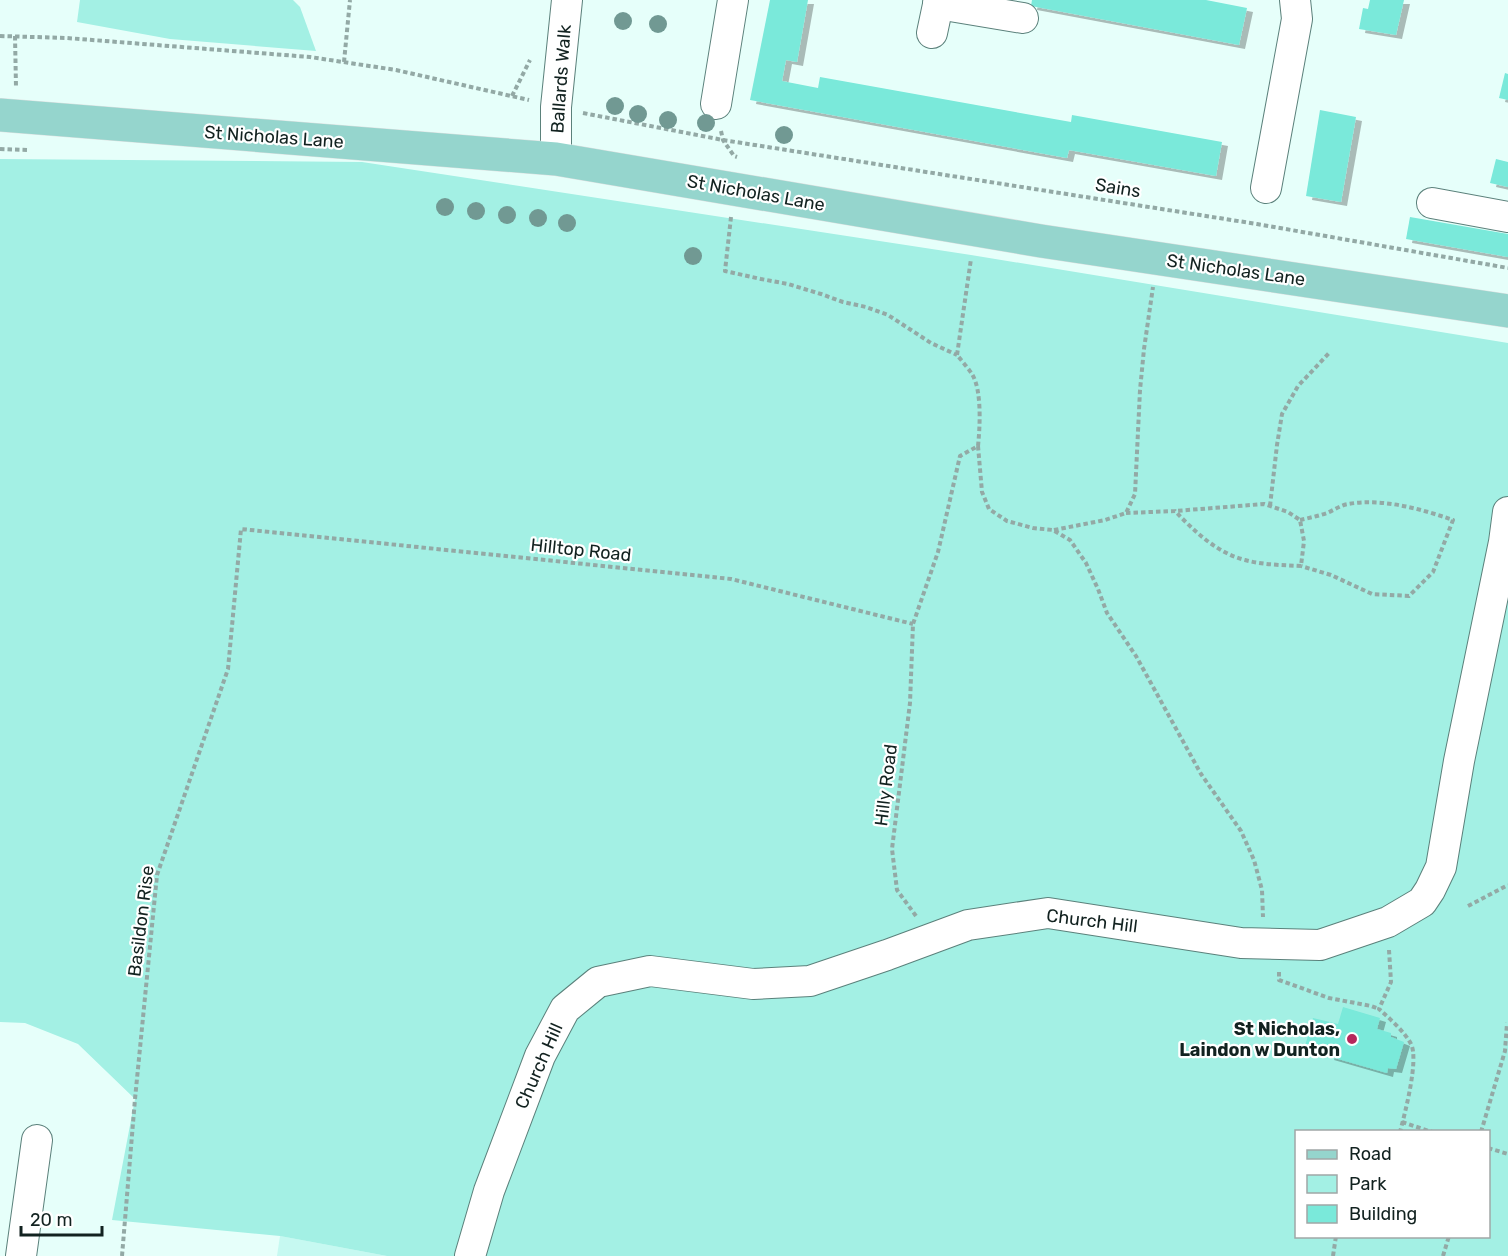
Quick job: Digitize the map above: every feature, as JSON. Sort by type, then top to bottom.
[{"type":"main road","name":"St Nicholas Lane","points":[[0,115],[556,159],[1041,242],[1508,311]]},
{"type":"street","name":"Ballards Walk","points":[[556,159],[556,107],[567,0]]},
{"type":"street","points":[[716,104],[733,0]]},
{"type":"street","points":[[1266,188],[1298,19],[1295,0]]},
{"type":"street","points":[[932,33],[938,2],[1023,18]]},
{"type":"street","points":[[1432,203],[1508,217]]},
{"type":"street","name":"Church Hill","points":[[470,1256],[489,1191],[540,1056],[565,1009],[598,982],[650,971],[753,984],[810,981],[968,925],[1048,913],[1241,943],[1320,945],[1388,922],[1422,902],[1441,867],[1459,761],[1502,553],[1508,512]]},
{"type":"street","points":[[21,1256],[37,1140]]},
{"type":"path","points":[[344,62],[350,0]]},
{"type":"path","points":[[0,36],[67,38],[310,57],[396,70],[556,107]]},
{"type":"path","name":"Sains","points":[[602,117],[723,140],[1246,222],[1508,268]]},
{"type":"path","points":[[0,148],[18,150]]},
{"type":"path","points":[[734,189],[725,272],[788,284],[843,303],[866,307],[888,315],[931,344],[957,355],[973,376],[979,399],[978,446],[982,492],[989,510],[1007,521],[1033,528],[1053,530],[1106,520],[1126,513],[1175,512],[1264,504],[1288,512],[1300,520],[1304,541],[1301,566]]},
{"type":"path","points":[[957,355],[976,230]]},
{"type":"path","points":[[1126,513],[1136,494],[1141,380],[1158,259]]},
{"type":"path","points":[[1270,506],[1282,414],[1298,386],[1330,352]]},
{"type":"path","name":"Hilly Road","points":[[933,938],[897,890],[892,849],[910,703],[913,624],[938,552],[960,456],[978,446]]},
{"type":"path","points":[[1175,512],[1190,527],[1220,549],[1243,560],[1301,566],[1331,575],[1372,594],[1409,596],[1433,572],[1453,520],[1436,514],[1375,502],[1346,504],[1300,520]]},
{"type":"path","name":"Hilltop Road","points":[[241,528],[732,579],[913,624]]},
{"type":"path","name":"Basildon Rise","points":[[122,1256],[157,875],[228,669],[241,528]]},
{"type":"path","points":[[1053,530],[1070,540],[1086,562],[1107,613],[1136,656],[1200,774],[1241,831],[1254,860],[1262,890],[1279,980],[1329,998],[1379,1009],[1410,1042],[1414,1052],[1413,1068],[1400,1130]]},
{"type":"path","points":[[1468,906],[1508,885]]},
{"type":"path","points":[[1379,1009],[1390,982],[1388,922]]},
{"type":"path","points":[[1481,1130],[1505,1051],[1507,1023]]},
{"type":"path","points":[[1402,1122],[1429,1130]]},
{"type":"path","points":[[1490,1149],[1508,1154]]},
{"type":"path","points":[[1333,1256],[1336,1238]]},
{"type":"path","points":[[1443,1256],[1448,1238]]},
{"type":"shaded area","points":[[280,1236],[387,1256],[277,1256]]},
{"type":"green space","points":[[80,0],[293,0],[300,7],[316,51],[170,39],[77,22]]},
{"type":"green space","points":[[0,159],[362,162],[971,255],[1508,343],[1508,1256],[387,1256],[280,1236],[112,1220],[135,1099],[78,1044],[25,1023],[0,1022]]},
{"type":"building","points":[[770,0],[808,0],[797,62],[786,60],[782,81],[818,88],[820,77],[1071,122],[1072,115],[1222,142],[1216,176],[1069,150],[1067,158],[750,100]]},
{"type":"building","points":[[1032,0],[1206,0],[1247,8],[1239,45],[1031,6]]},
{"type":"building","points":[[1370,0],[1404,0],[1396,35],[1359,29],[1363,8],[1368,9]]},
{"type":"building","points":[[1505,73],[1508,74],[1508,100],[1499,98]]},
{"type":"building","points":[[1320,110],[1356,117],[1341,202],[1306,196]]},
{"type":"building","points":[[1496,159],[1508,162],[1508,187],[1490,183]]},
{"type":"building","points":[[1410,217],[1508,234],[1508,257],[1406,239]]},
{"type":"building","name":"St Nicholas, Laindon w Dunton","points":[[1343,1007],[1380,1018],[1377,1029],[1391,1033],[1391,1037],[1404,1042],[1396,1069],[1388,1068],[1387,1073],[1328,1056],[1329,1053],[1305,1046],[1313,1018],[1338,1024]]},
{"type":"place","name":"St Nicholas, Laindon w Dunton","points":[[1352,1039]]}]
